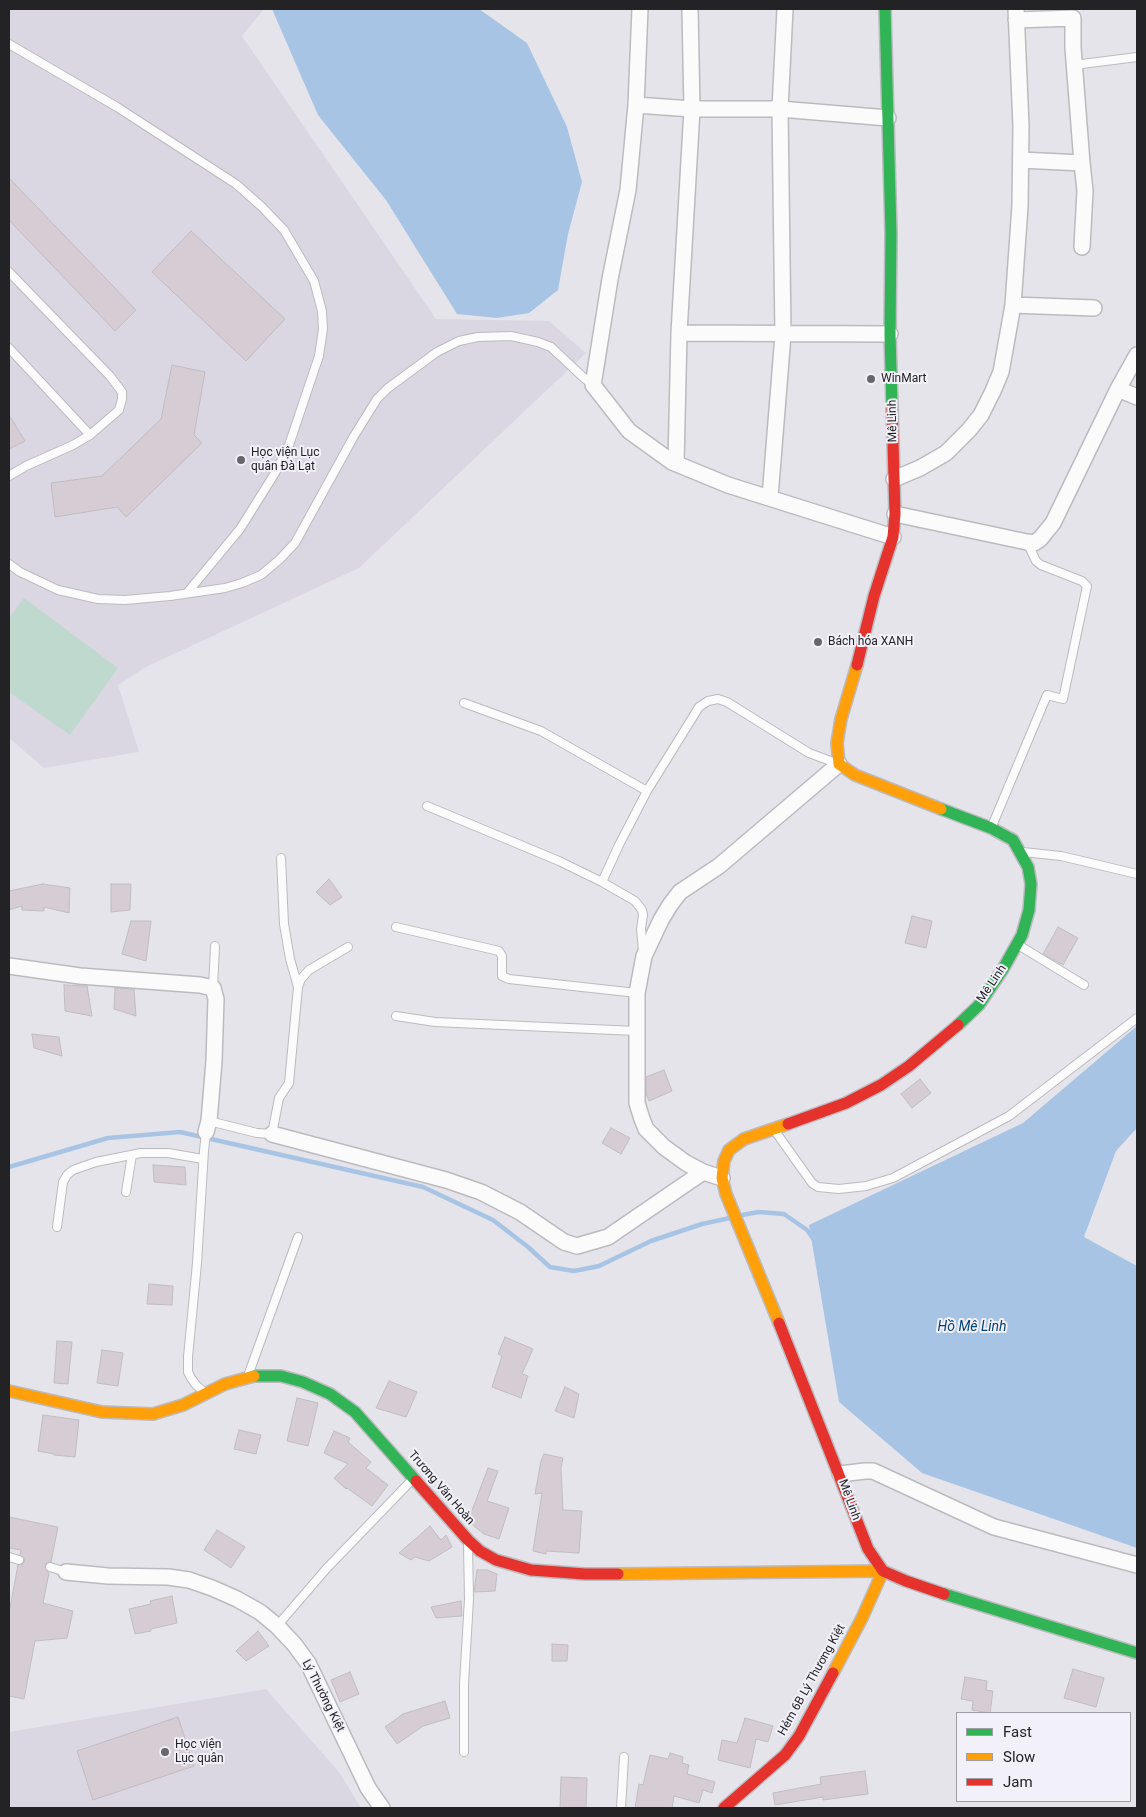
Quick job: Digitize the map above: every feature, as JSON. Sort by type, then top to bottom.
[{"type":"street","points":[[640,9],[636,105],[628,190],[610,279],[593,385],[629,431],[651,448],[676,463],[728,485],[893,537]]},
{"type":"street","points":[[676,463],[678,333],[692,109],[690,9]]},
{"type":"street","points":[[770,497],[783,335],[780,109],[785,9]]},
{"type":"street","name":"Mê Linh","points":[[883,1571],[868,1549],[840,1474],[726,1194],[722,1178],[724,1161],[729,1150],[744,1139],[846,1103],[881,1085],[948,1036],[978,1005],[1003,969],[1022,935],[1029,910],[1031,884],[1028,867],[1013,840],[991,828],[855,775],[839,764],[837,743],[841,719],[863,645],[874,596],[893,537],[894,479],[890,334],[891,233],[885,9]]},
{"type":"street","points":[[894,479],[946,454],[969,430],[981,414],[1001,372],[1013,305],[1020,206],[1021,160],[1016,14],[1073,18],[1074,65],[1085,190],[1082,247]]},
{"type":"street","points":[[636,105],[692,109],[780,109],[888,118]]},
{"type":"street","points":[[1021,160],[1082,163]]},
{"type":"street","points":[[1013,305],[1094,308]]},
{"type":"street","points":[[678,333],[783,335],[890,334]]},
{"type":"street","points":[[894,514],[1034,543],[1040,539],[1053,522],[1118,389],[1137,355]]},
{"type":"street","points":[[1118,389],[1137,397]]},
{"type":"street","points":[[722,1178],[703,1172],[686,1163],[664,1147],[646,1129],[637,1103],[636,1031],[637,993],[644,956],[661,920],[680,892],[719,866],[839,764]]},
{"type":"street","points":[[9,966],[80,976],[200,985],[213,988],[216,999],[214,1062],[208,1126]]},
{"type":"street","points":[[272,1134],[446,1180],[481,1192],[520,1212],[564,1242],[577,1246],[608,1237],[703,1172]]},
{"type":"street","name":"Trương Văn Hoàn","points":[[9,1391],[102,1412],[153,1414],[168,1411],[225,1384],[247,1377],[281,1376],[303,1382],[343,1402],[370,1427],[468,1540],[480,1551],[496,1560],[531,1570],[585,1574],[883,1571]]},
{"type":"street","points":[[840,1474],[873,1471],[994,1527],[1137,1565]]},
{"type":"street","points":[[883,1571],[906,1581],[987,1608],[1137,1653]]},
{"type":"street","name":"Hẻm 6B Lý Thương Kiệt","points":[[724,1808],[785,1755],[799,1736],[862,1618],[883,1571]]},
{"type":"street","name":"Lý Thường Kiệt","points":[[66,1572],[108,1576],[168,1577],[189,1580],[237,1599],[260,1612],[294,1644],[308,1663],[368,1788],[382,1808]]},
{"type":"lane","points":[[9,44],[117,107],[236,184],[284,230],[314,281],[322,311],[319,356],[289,445],[275,472],[240,529],[187,593]]},
{"type":"lane","points":[[1074,65],[1137,57]]},
{"type":"lane","points":[[9,272],[110,376],[122,392],[120,410],[90,435],[9,476]]},
{"type":"lane","points":[[9,564],[27,576],[58,590],[98,599],[125,600],[225,588],[242,584],[260,575],[280,559],[295,543],[354,436],[377,399],[388,388],[437,352],[459,341],[478,336],[511,336],[551,347],[593,385]]},
{"type":"lane","points":[[9,348],[90,435]]},
{"type":"lane","points":[[991,828],[1047,695],[1063,699],[1087,586],[1082,580],[1041,565],[1036,561],[1027,542]]},
{"type":"lane","points":[[602,882],[647,791],[699,707],[708,701],[718,699],[727,702],[809,753],[839,764]]},
{"type":"lane","points":[[464,703],[541,732],[647,791]]},
{"type":"lane","points":[[428,806],[510,840],[602,882],[635,901],[642,910],[643,915],[641,929],[644,956]]},
{"type":"lane","points":[[1021,852],[1061,856],[1137,874]]},
{"type":"lane","points":[[281,858],[284,924],[290,959],[298,987]]},
{"type":"lane","points":[[396,927],[499,951],[502,956],[502,976],[509,979],[637,993]]},
{"type":"lane","points":[[1017,944],[1084,985]]},
{"type":"lane","points":[[213,988],[215,946]]},
{"type":"lane","points":[[206,1393],[196,1385],[188,1372],[188,1357],[203,1155],[208,1126],[272,1134],[279,1098],[289,1083],[298,987],[301,979],[309,970],[348,947]]},
{"type":"lane","points":[[396,1016],[435,1022],[636,1031]]},
{"type":"lane","points":[[774,1128],[812,1183],[818,1187],[826,1189],[866,1186],[893,1178],[1009,1116],[1137,1018]]},
{"type":"lane","points":[[57,1228],[63,1182],[67,1175],[74,1170],[96,1162],[141,1153],[203,1155]]},
{"type":"lane","points":[[126,1192],[132,1155]]},
{"type":"lane","points":[[247,1377],[298,1237]]},
{"type":"lane","points":[[277,1626],[327,1568],[414,1478]]},
{"type":"lane","points":[[464,1752],[464,1684],[469,1598],[468,1540]]},
{"type":"lane","points":[[9,1557],[19,1560]]},
{"type":"lane","points":[[50,1567],[66,1572]]},
{"type":"lane","points":[[621,1808],[624,1757]]},
{"type":"shaded area","name":"Học viện Lục quân Đà Lạt","points":[[9,9],[264,9],[242,36],[436,319],[549,321],[586,353],[359,568],[146,667],[118,685],[139,752],[44,768],[9,738]]},
{"type":"shaded area","name":"Học viện Lục quân","points":[[266,1689],[339,1772],[361,1808],[9,1808],[9,1732]]},
{"type":"green space","points":[[24,598],[118,668],[70,735],[9,692],[9,618]]},
{"type":"water","points":[[272,9],[479,9],[527,43],[567,127],[582,182],[568,234],[558,290],[529,313],[497,318],[457,314],[386,200],[318,115]]},
{"type":"water","name":"Hồ Mê Linh","points":[[1137,1026],[1137,1128],[1116,1151],[1084,1237],[1137,1266],[1137,1548],[922,1473],[839,1402],[809,1225],[1023,1123]]},
{"type":"building","points":[[9,178],[136,310],[115,331],[9,220]]},
{"type":"building","points":[[191,231],[285,319],[246,361],[152,272]]},
{"type":"building","points":[[172,365],[205,372],[194,435],[202,443],[126,517],[117,507],[55,517],[51,483],[102,476],[161,419]]},
{"type":"building","points":[[9,415],[25,441],[9,449]]},
{"type":"building","points":[[329,879],[342,897],[330,905],[316,892]]},
{"type":"building","points":[[43,884],[70,888],[69,913],[44,907],[44,911],[22,910],[22,906],[9,910],[9,891]]},
{"type":"building","points":[[111,884],[131,884],[130,910],[111,912]]},
{"type":"building","points":[[912,916],[932,921],[926,948],[905,943]]},
{"type":"building","points":[[131,921],[151,921],[146,961],[122,954]]},
{"type":"building","points":[[1058,927],[1078,938],[1063,965],[1043,954]]},
{"type":"building","points":[[64,985],[87,986],[92,1016],[65,1011]]},
{"type":"building","points":[[115,988],[134,989],[136,1016],[114,1009]]},
{"type":"building","points":[[32,1034],[59,1037],[62,1056],[34,1048]]},
{"type":"building","points":[[664,1070],[672,1091],[649,1101],[646,1093],[646,1077]]},
{"type":"building","points":[[920,1079],[931,1093],[912,1108],[901,1094]]},
{"type":"building","points":[[611,1128],[630,1138],[621,1154],[602,1143]]},
{"type":"building","points":[[153,1165],[185,1167],[186,1185],[154,1182]]},
{"type":"building","points":[[149,1284],[173,1286],[172,1305],[147,1304]]},
{"type":"building","points":[[505,1337],[533,1349],[522,1374],[528,1376],[521,1398],[492,1387],[502,1356],[498,1354]]},
{"type":"building","points":[[57,1341],[72,1342],[68,1384],[54,1383]]},
{"type":"building","points":[[102,1350],[123,1353],[118,1386],[97,1383]]},
{"type":"building","points":[[389,1381],[417,1392],[406,1417],[376,1408]]},
{"type":"building","points":[[565,1387],[579,1394],[574,1418],[555,1411]]},
{"type":"building","points":[[297,1398],[318,1403],[308,1446],[287,1441]]},
{"type":"building","points":[[43,1415],[79,1420],[75,1457],[38,1451]]},
{"type":"building","points":[[239,1430],[261,1435],[256,1454],[234,1449]]},
{"type":"building","points":[[334,1431],[350,1438],[348,1442],[371,1462],[366,1468],[388,1485],[372,1506],[346,1489],[334,1478],[348,1464],[324,1453]]},
{"type":"building","points":[[544,1454],[563,1458],[561,1468],[563,1510],[582,1511],[579,1553],[546,1551],[546,1554],[533,1551],[542,1493],[535,1494]]},
{"type":"building","points":[[488,1468],[498,1471],[487,1501],[509,1508],[499,1539],[484,1534],[468,1521]]},
{"type":"building","points":[[9,1517],[58,1527],[51,1562],[45,1566],[49,1573],[43,1603],[73,1611],[67,1638],[35,1641],[24,1699],[9,1696],[9,1613],[18,1565],[23,1564],[25,1559],[20,1555],[21,1550],[9,1548]]},
{"type":"building","points":[[430,1526],[441,1540],[446,1535],[452,1547],[429,1561],[415,1557],[411,1560],[399,1553]]},
{"type":"building","points":[[217,1530],[245,1547],[231,1568],[204,1550]]},
{"type":"building","points":[[477,1570],[487,1570],[497,1574],[495,1591],[474,1592]]},
{"type":"building","points":[[172,1596],[177,1623],[135,1634],[129,1609],[151,1604],[150,1601]]},
{"type":"building","points":[[461,1601],[462,1616],[436,1618],[431,1607]]},
{"type":"building","points":[[258,1631],[269,1646],[246,1661],[236,1651]]},
{"type":"building","points":[[552,1644],[568,1645],[567,1661],[552,1661]]},
{"type":"building","points":[[1073,1669],[1104,1678],[1096,1707],[1064,1698]]},
{"type":"building","points":[[350,1672],[359,1694],[340,1702],[331,1680]]},
{"type":"building","points":[[965,1677],[987,1681],[986,1690],[993,1691],[990,1712],[972,1710],[973,1701],[961,1699]]},
{"type":"building","points":[[445,1701],[450,1718],[423,1726],[397,1744],[385,1727],[403,1714]]},
{"type":"building","points":[[178,1717],[194,1766],[93,1800],[77,1751]]},
{"type":"building","points":[[745,1718],[773,1726],[768,1742],[756,1739],[750,1768],[718,1760],[722,1740],[737,1743]]},
{"type":"building","points":[[670,1753],[683,1757],[682,1763],[689,1765],[687,1774],[715,1782],[712,1793],[703,1790],[699,1803],[674,1796],[672,1808],[635,1808],[639,1784],[643,1785],[650,1755],[668,1759]]},
{"type":"building","points":[[865,1771],[868,1794],[823,1800],[823,1797],[775,1805],[773,1793],[821,1784],[820,1777]]},
{"type":"building","points":[[561,1777],[587,1778],[586,1808],[560,1808]]},
{"type":"waterway","points":[[9,1167],[108,1138],[180,1132],[423,1187],[493,1220],[550,1267],[574,1271],[599,1266],[651,1241],[702,1224],[730,1218]]},
{"type":"waterway","points":[[742,1215],[759,1212],[784,1214],[807,1230],[814,1240]]},
{"type":"traffic: fast","points":[[885,9],[891,233],[890,334],[892,407]]},
{"type":"traffic: fast","points":[[941,809],[991,828],[1013,840],[1028,867],[1031,884],[1029,910],[1022,935],[1003,969],[979,1005],[958,1025]]},
{"type":"traffic: fast","points":[[254,1376],[281,1376],[303,1382],[330,1394],[355,1412],[416,1481]]},
{"type":"traffic: fast","points":[[944,1594],[1137,1653]]},
{"type":"traffic: slow","points":[[857,665],[841,719],[837,743],[839,764],[855,775],[941,809]]},
{"type":"traffic: slow","points":[[779,1323],[726,1194],[722,1178],[724,1161],[729,1150],[744,1139],[788,1124]]},
{"type":"traffic: slow","points":[[9,1391],[102,1412],[153,1414],[183,1405],[225,1384],[254,1376]]},
{"type":"traffic: slow","points":[[618,1574],[883,1571],[862,1618],[833,1673]]},
{"type":"traffic: jam","points":[[857,665],[874,596],[893,537],[895,514],[892,407]]},
{"type":"traffic: jam","points":[[788,1124],[846,1103],[881,1085],[909,1066],[958,1025]]},
{"type":"traffic: jam","points":[[779,1323],[868,1549],[883,1571],[944,1594]]},
{"type":"traffic: jam","points":[[416,1481],[468,1540],[480,1551],[496,1560],[531,1570],[585,1574],[618,1574]]},
{"type":"traffic: jam","points":[[724,1808],[785,1755],[799,1736],[833,1673]]},
{"type":"place","name":"WinMart","points":[[871,379]]},
{"type":"place","name":"Học viện Lục quân Đà Lạt","points":[[241,460]]},
{"type":"place","name":"Bách hóa XANH","points":[[818,642]]},
{"type":"place","name":"Học viện Lục quân","points":[[165,1752]]}]
